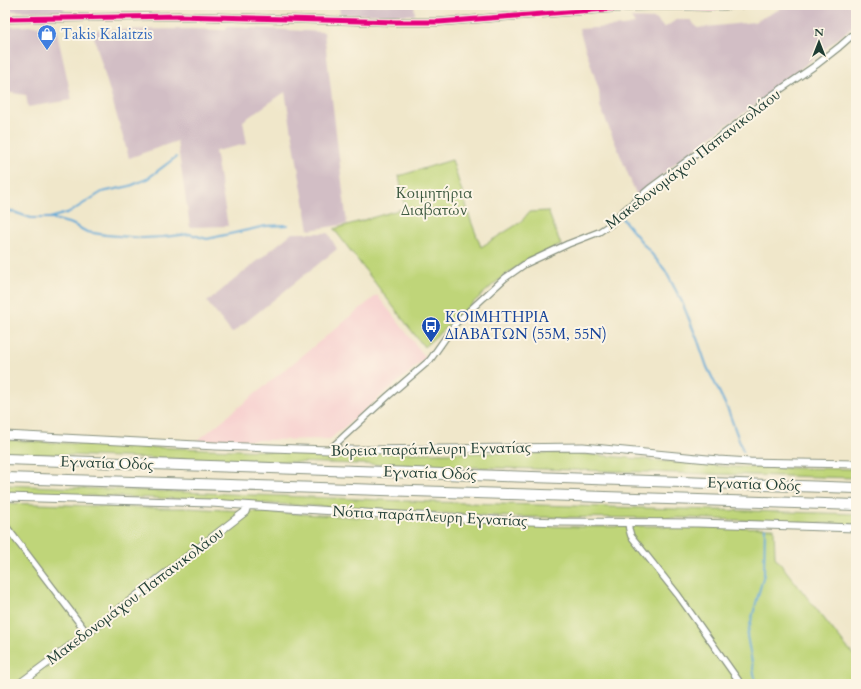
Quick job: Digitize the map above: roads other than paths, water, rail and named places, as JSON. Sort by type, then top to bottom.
[{"type":"highway","name":"Εγνατία Οδός","points":[[5,459],[856,488]]},
{"type":"highway","name":"Εγνατία Οδός","points":[[5,478],[856,505]]},
{"type":"street","points":[[5,19],[178,16],[396,22],[447,21],[632,7],[708,7],[741,5]]},
{"type":"street","name":"Μακεδονομάχου Παπανικολάου","points":[[329,450],[430,360],[456,323],[505,278],[525,264],[568,244],[599,232],[650,189],[771,96],[816,65],[856,32]]},
{"type":"street","name":"Βόρεια παράπλευρη Εγνατίας","points":[[5,435],[216,446],[329,450],[583,447],[750,462],[856,464]]},
{"type":"street","name":"Νότια παράπλευρη Εγνατίας","points":[[5,497],[183,502],[496,520],[561,522],[698,522],[856,528]]},
{"type":"street","name":"Μακεδονομάχου Παπανικολάου","points":[[19,684],[245,512],[247,506]]},
{"type":"street","points":[[628,522],[628,529],[631,536],[678,595],[741,684]]},
{"type":"street","points":[[5,525],[87,633]]},
{"type":"waterway","points":[[5,209],[31,218],[50,218],[70,212],[102,192],[130,186],[147,179],[176,157]]},
{"type":"waterway","points":[[621,217],[665,270],[682,302],[707,367],[728,410],[743,451]]},
{"type":"waterway","points":[[50,218],[72,224],[87,232],[143,238],[190,234],[207,239],[266,226],[288,225]]},
{"type":"waterway","points":[[756,684],[747,636],[764,574],[765,528]]},
{"type":"place","name":"Takis Kalaitzis","points":[[47,51]]},
{"type":"place","name":"ΚΟΙΜΗΤΗΡΙΑ ΔΙΑΒΑΤΩΝ (55Μ, 55Ν)","points":[[431,343]]},
{"type":"park label","name":"Κοιμητήρια Διαβατών","points":[[434,202]]}]
